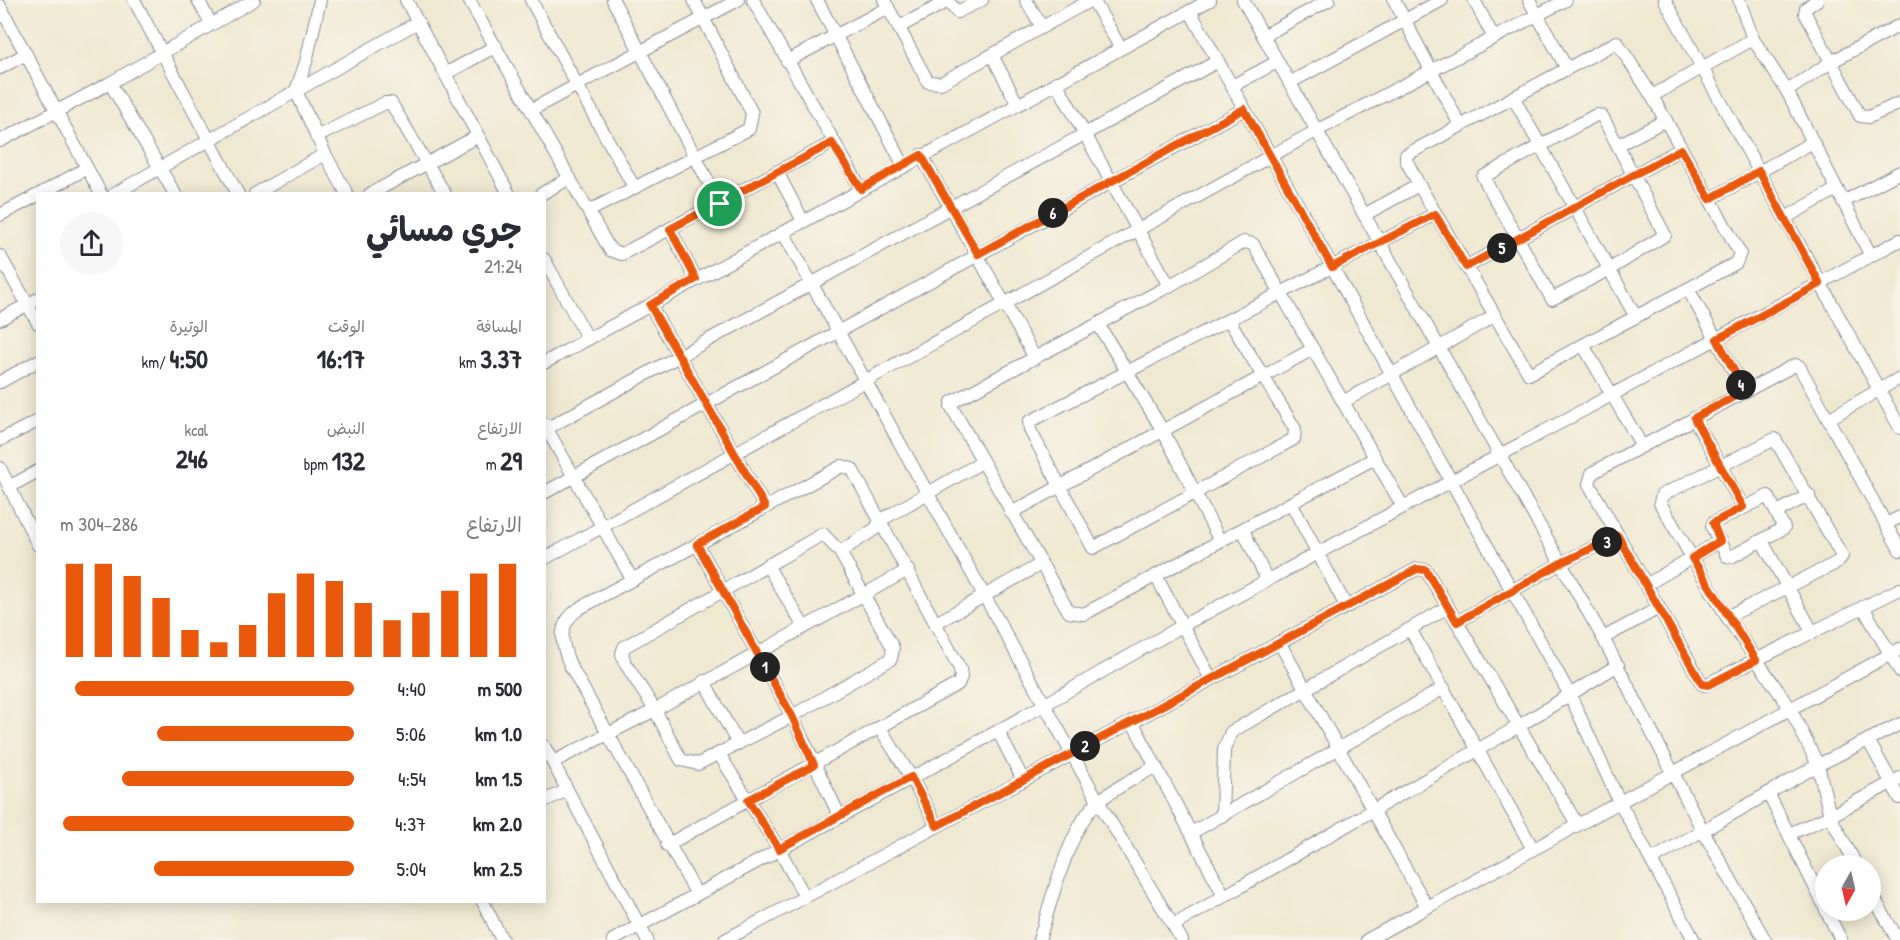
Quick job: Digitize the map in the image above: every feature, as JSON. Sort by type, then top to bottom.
[{"type":"street","points":[[8,0],[0,5],[100,192]]},
{"type":"street","points":[[134,0],[236,192]]},
{"type":"street","points":[[198,0],[211,24]]},
{"type":"street","points":[[0,141],[110,82],[254,0]]},
{"type":"street","points":[[320,0],[306,62],[296,91],[316,137],[346,192]]},
{"type":"street","points":[[406,0],[508,192]]},
{"type":"street","points":[[469,0],[533,109],[610,250],[615,254],[622,254],[720,204],[832,143]]},
{"type":"street","points":[[531,0],[634,187]]},
{"type":"street","points":[[613,0],[720,204]]},
{"type":"street","points":[[589,211],[748,129],[752,122],[752,113],[694,0]]},
{"type":"street","points":[[533,109],[738,0]]},
{"type":"street","points":[[753,0],[832,143],[861,189]]},
{"type":"street","points":[[817,0],[904,166]]},
{"type":"street","points":[[899,27],[948,1],[957,12],[982,0]]},
{"type":"street","points":[[1026,0],[1042,27]]},
{"type":"street","points":[[787,61],[836,35],[886,4],[928,82],[934,84],[941,83],[1092,0],[1120,47]]},
{"type":"street","points":[[546,362],[921,155],[1210,0]]},
{"type":"street","points":[[1243,0],[1618,665],[1703,831],[1765,940]]},
{"type":"street","points":[[1263,36],[1329,0]]},
{"type":"street","points":[[1394,0],[1460,125]]},
{"type":"street","points":[[1289,83],[1442,0]]},
{"type":"street","points":[[1473,0],[1494,38]]},
{"type":"street","points":[[1529,0],[1566,67]]},
{"type":"street","points":[[546,558],[1316,131],[1566,0]]},
{"type":"street","points":[[1665,0],[1900,428]]},
{"type":"street","points":[[1739,0],[1753,39],[1787,91],[1871,256]]},
{"type":"street","points":[[1817,0],[1806,8],[1804,14],[1860,116],[1869,117],[1900,103]]},
{"type":"street","points":[[1190,11],[1449,481],[1570,695],[1619,801],[1694,940]]},
{"type":"street","points":[[118,192],[418,22]]},
{"type":"street","points":[[1787,91],[1831,62],[1900,25]]},
{"type":"street","points":[[1652,96],[1753,39]]},
{"type":"street","points":[[1617,42],[1666,120],[1740,253],[1736,263],[1529,374],[1435,214],[1406,160],[1406,155],[1566,67],[1617,42]]},
{"type":"street","points":[[445,74],[496,46]]},
{"type":"street","points":[[0,68],[26,54]]},
{"type":"street","points":[[992,55],[1017,103]]},
{"type":"street","points":[[546,427],[814,284],[1218,61]]},
{"type":"street","points":[[1232,86],[1277,62]]},
{"type":"street","points":[[110,82],[174,192]]},
{"type":"street","points":[[1056,82],[1169,286]]},
{"type":"street","points":[[1513,97],[1636,317]]},
{"type":"street","points":[[316,137],[391,103],[444,192]]},
{"type":"street","points":[[546,492],[839,329],[1244,109]]},
{"type":"street","points":[[1596,115],[1602,116],[1665,235],[1610,269],[1552,299],[1483,177],[1541,144],[1596,115]]},
{"type":"street","points":[[1618,145],[1666,120]]},
{"type":"street","points":[[374,192],[478,136]]},
{"type":"street","points":[[1710,199],[1813,142]]},
{"type":"street","points":[[1466,267],[1681,149]]},
{"type":"street","points":[[258,192],[325,154]]},
{"type":"street","points":[[921,155],[1035,358]]},
{"type":"street","points":[[43,192],[87,168]]},
{"type":"street","points":[[777,172],[803,220]]},
{"type":"street","points":[[1843,202],[1900,172]]},
{"type":"street","points":[[545,192],[570,178]]},
{"type":"street","points":[[1364,215],[1419,185]]},
{"type":"street","points":[[1785,218],[1836,189]]},
{"type":"street","points":[[0,215],[36,196]]},
{"type":"street","points":[[1229,321],[1295,429],[1294,439],[1093,548],[1030,430],[1029,422],[1435,214]]},
{"type":"street","points":[[670,229],[696,279]]},
{"type":"street","points":[[783,231],[1046,703],[1098,801],[1182,940]]},
{"type":"street","points":[[613,940],[839,815],[998,731],[1182,626],[1900,240]]},
{"type":"street","points":[[1376,458],[1084,614],[1077,615],[1069,612],[952,410],[952,402],[1169,286],[1244,242],[1257,248],[1281,293],[1376,458],[1403,507]]},
{"type":"street","points":[[0,256],[32,302],[0,319]]},
{"type":"street","points":[[546,263],[588,339]]},
{"type":"street","points":[[1688,289],[1745,391]]},
{"type":"street","points":[[650,305],[765,507]]},
{"type":"street","points":[[1343,402],[1494,316]]},
{"type":"street","points":[[1098,324],[1163,431],[1220,541]]},
{"type":"street","points":[[1583,345],[1642,446]]},
{"type":"street","points":[[1011,513],[1313,349]]},
{"type":"street","points":[[0,382],[36,362]]},
{"type":"street","points":[[1900,550],[1799,366],[1795,365],[1592,473],[1589,478],[1589,484],[1702,684],[1708,685],[1900,589]]},
{"type":"street","points":[[1828,419],[1900,378]]},
{"type":"street","points":[[1694,418],[1743,507]]},
{"type":"street","points":[[0,440],[36,422]]},
{"type":"street","points":[[546,430],[575,476],[632,579]]},
{"type":"street","points":[[1727,617],[1838,562],[1842,556],[1775,439],[1720,465],[1660,499],[1727,617],[1790,708],[1818,765],[1830,816],[1851,855]]},
{"type":"street","points":[[840,552],[875,529],[881,520],[982,462]]},
{"type":"street","points":[[668,845],[958,684],[962,677],[960,669],[881,520],[852,469],[847,466],[842,466],[765,507],[574,612],[561,631],[561,639],[570,665],[607,735],[668,845],[696,893]]},
{"type":"street","points":[[0,468],[33,526]]},
{"type":"street","points":[[9,487],[36,472]]},
{"type":"street","points":[[1777,512],[1809,495]]},
{"type":"street","points":[[1768,496],[1784,528],[1731,557],[1727,555],[1713,523],[1743,507],[1768,496]]},
{"type":"street","points":[[1291,503],[1346,606]]},
{"type":"street","points":[[1886,524],[1900,517]]},
{"type":"street","points":[[1243,530],[1267,580]]},
{"type":"street","points":[[823,534],[840,552],[893,648],[891,659],[792,716],[719,754],[698,764],[681,760],[655,710],[625,663],[622,654],[624,647],[823,534]]},
{"type":"street","points":[[1457,622],[1561,563],[1618,536]]},
{"type":"street","points":[[1646,585],[1720,541]]},
{"type":"street","points":[[1762,541],[1813,633]]},
{"type":"street","points":[[697,544],[792,716],[839,815]]},
{"type":"street","points":[[936,623],[1041,564]]},
{"type":"street","points":[[767,565],[804,627]]},
{"type":"street","points":[[725,940],[1211,678],[1422,568],[1426,570],[1577,824]]},
{"type":"street","points":[[553,762],[655,710],[908,570]]},
{"type":"street","points":[[1156,576],[1211,678]]},
{"type":"street","points":[[1222,816],[1224,750],[1231,732],[1448,607]]},
{"type":"street","points":[[1863,607],[1896,651],[1900,671]]},
{"type":"street","points":[[1603,638],[1659,608]]},
{"type":"street","points":[[1410,628],[1533,849]]},
{"type":"street","points":[[1279,642],[1427,907]]},
{"type":"street","points":[[1368,940],[1896,651]]},
{"type":"street","points":[[1174,925],[1519,726],[1618,665]]},
{"type":"street","points":[[704,681],[738,744]]},
{"type":"street","points":[[1191,833],[1339,751],[1444,688]]},
{"type":"street","points":[[1132,721],[1224,896]]},
{"type":"street","points":[[1652,860],[1818,765],[1900,724]]},
{"type":"street","points":[[880,728],[911,777],[937,826]]},
{"type":"street","points":[[998,731],[1023,780]]},
{"type":"street","points":[[1868,740],[1896,780],[1900,798]]},
{"type":"street","points":[[546,750],[647,940]]},
{"type":"street","points":[[719,754],[779,849],[805,897]]},
{"type":"street","points":[[1039,940],[1072,840],[1083,818],[1098,801],[1156,766]]},
{"type":"street","points":[[1789,834],[1830,816],[1896,780]]},
{"type":"street","points":[[546,800],[567,790]]},
{"type":"street","points":[[1768,793],[1815,887]]},
{"type":"street","points":[[484,903],[502,940]]},
{"type":"street","points":[[1881,910],[1898,939]]},
{"type":"street","points":[[1832,921],[1841,940]]},
{"type":"route","points":[[1244,109],[1332,267],[1435,214],[1466,267],[1681,149],[1710,199],[1759,171],[1820,284],[1717,339],[1745,391],[1694,418],[1743,507],[1713,523],[1712,527],[1720,541],[1692,558],[1756,660],[1708,685],[1702,684],[1618,536],[1561,563],[1457,622],[1426,570],[1422,568],[1346,606],[937,826],[911,777],[779,849],[748,800],[814,765],[792,716],[697,544],[765,507],[650,305],[696,279],[670,229],[720,204],[832,143],[861,189],[921,155],[978,254],[1244,109]]}]
